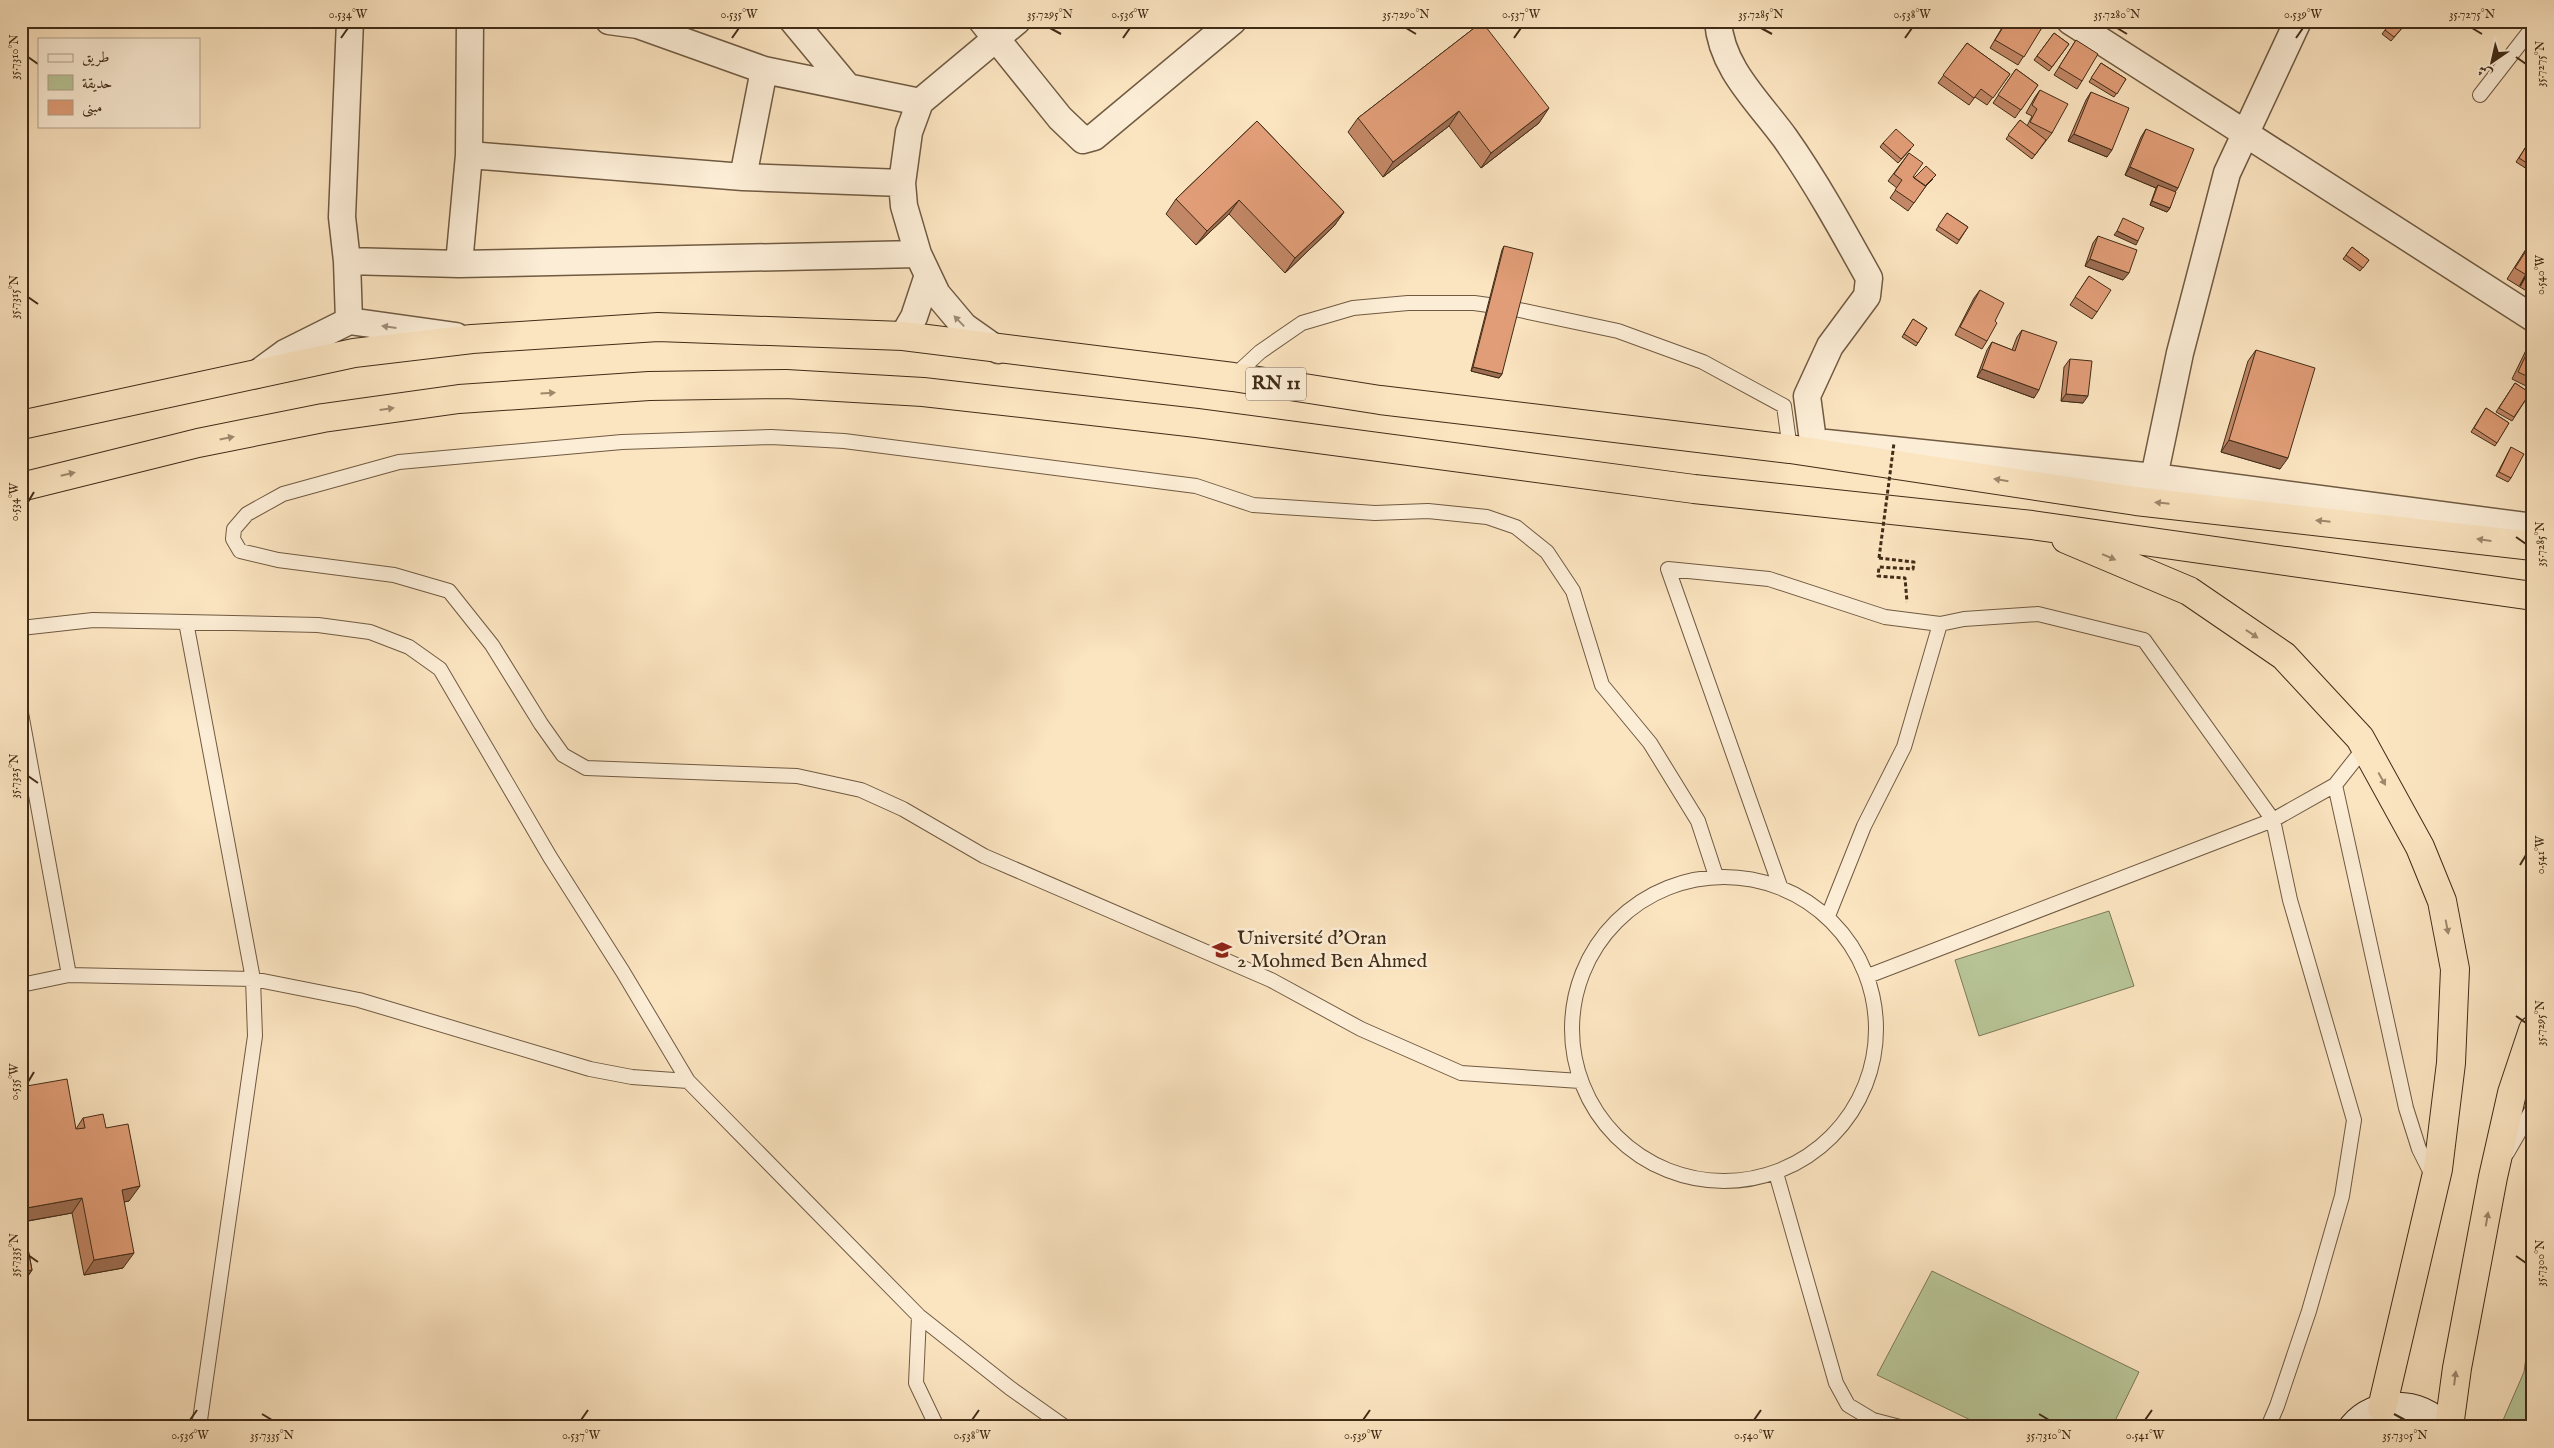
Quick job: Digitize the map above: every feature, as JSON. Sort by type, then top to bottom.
[{"type":"highway","name":"RN 11","points":[[21,425],[354,353],[472,339],[658,327],[903,336],[998,350],[1233,377],[1380,400],[1801,445],[2136,501],[2533,546]]},
{"type":"highway","name":"RN 11","points":[[21,486],[198,443],[323,418],[459,399],[649,386],[786,384],[923,392],[1178,420],[1694,489],[2032,525],[2533,596]]},
{"type":"highway","points":[[2032,525],[2189,591],[2284,656],[2360,738],[2420,847],[2442,901],[2455,969],[2451,1063],[2435,1181],[2382,1408]]},
{"type":"highway","points":[[2449,1427],[2457,1368],[2494,1177],[2512,1093],[2533,1030]]},
{"type":"main road","points":[[2353,1427],[2368,1414],[2382,1408],[2412,1408],[2426,1414],[2442,1427]]},
{"type":"street","points":[[349,321],[348,261],[342,218],[350,21]]},
{"type":"street","points":[[459,264],[469,155],[470,21]]},
{"type":"street","points":[[609,21],[636,23],[764,70],[920,102]]},
{"type":"street","points":[[793,21],[847,86]]},
{"type":"street","points":[[998,350],[964,326],[937,294],[923,265],[904,206],[902,183],[909,132],[920,102],[988,30],[1017,21]]},
{"type":"street","points":[[988,30],[1060,118],[1083,140],[1094,137],[1233,21]]},
{"type":"street","points":[[1718,21],[1723,50],[1733,68],[1754,100],[1785,138],[1869,278],[1867,296],[1830,346],[1807,396],[1801,445],[2154,478],[2533,526]]},
{"type":"street","points":[[2070,21],[2533,318]]},
{"type":"street","points":[[2154,478],[2180,353],[2227,173],[2298,21]]},
{"type":"street","points":[[743,178],[764,70]]},
{"type":"street","points":[[469,155],[743,178],[902,183]]},
{"type":"street","points":[[348,261],[459,264],[923,265]]},
{"type":"street","points":[[903,336],[914,317],[923,265]]},
{"type":"street","points":[[255,375],[285,352],[349,321],[472,339]]},
{"type":"lane","points":[[2480,96],[2533,27]]},
{"type":"lane","points":[[1233,377],[1260,352],[1302,323],[1353,308],[1408,303],[1483,305],[1618,331],[1703,362],[1784,406],[1801,445]]},
{"type":"lane","points":[[1580,1081],[1461,1072],[1361,1029],[1262,976],[984,856],[903,809],[861,790],[797,776],[586,768],[563,755],[541,724],[492,644],[449,591],[394,576],[278,560],[240,551],[233,540],[234,529],[247,514],[283,494],[399,462],[622,442],[771,437],[844,441],[1196,486],[1253,505],[1375,513],[1428,511],[1487,516],[1516,527],[1547,552],[1573,591],[1602,684],[1650,742],[1698,821],[1716,876]]},
{"type":"lane","points":[[1780,886],[1668,569],[1769,579],[1885,617],[1940,624],[1964,619],[2038,614],[2144,640],[2273,820],[2290,900],[2354,1120],[2342,1196],[2309,1311],[2268,1427]]},
{"type":"lane","points":[[21,628],[92,620],[318,625],[370,632],[410,647],[440,669],[550,857],[624,972],[688,1081],[919,1316],[1010,1388],[1065,1427]]},
{"type":"lane","points":[[186,622],[253,979],[255,1036],[199,1427]]},
{"type":"lane","points":[[1828,916],[1864,826],[1904,747],[1940,624]]},
{"type":"lane","points":[[21,713],[69,975]]},
{"type":"lane","points":[[1868,976],[2273,820],[2335,786],[2365,747]]},
{"type":"lane","points":[[2335,786],[2406,1108],[2420,1148],[2435,1181]]},
{"type":"lane","points":[[1716,876],[1749,877],[1780,886],[1805,899],[1828,916],[1852,943],[1868,976],[1878,1023],[1872,1071],[1852,1115],[1819,1150],[1776,1173],[1729,1182],[1682,1176],[1638,1155],[1604,1123],[1580,1081],[1571,1034],[1576,987],[1596,944],[1628,909],[1669,886],[1716,876]]},
{"type":"lane","points":[[21,985],[69,975],[253,979],[359,1000],[590,1069],[632,1077],[688,1081]]},
{"type":"lane","points":[[2494,1177],[2533,1108]]},
{"type":"lane","points":[[1776,1173],[1836,1383],[1848,1405],[1873,1420],[1900,1427]]},
{"type":"lane","points":[[919,1316],[916,1383],[937,1427]]},
{"type":"path","points":[[1894,443],[1879,558],[1914,562],[1913,569],[1879,567],[1878,576],[1905,578],[1908,620]]},
{"type":"green space","points":[[2109,911],[2134,986],[1979,1036],[1955,960]]},
{"type":"green space","points":[[1932,1271],[2139,1372],[2112,1427],[1985,1427],[1877,1375]]},
{"type":"green space","points":[[2533,1306],[2533,1427],[2500,1427],[2524,1372]]},
{"type":"building","points":[[2007,21],[2046,21],[2024,57],[1995,40]]},
{"type":"building","points":[[2392,21],[2397,21],[2403,27],[2394,37],[2385,30]]},
{"type":"building","points":[[1482,22],[1549,108],[1491,153],[1459,111],[1393,162],[1358,118]]},
{"type":"building","points":[[2054,33],[2069,44],[2052,67],[2037,56]]},
{"type":"building","points":[[2076,40],[2098,54],[2082,81],[2059,67]]},
{"type":"building","points":[[1967,43],[2010,74],[1993,98],[1981,89],[1974,98],[1943,75]]},
{"type":"building","points":[[2101,63],[2126,79],[2117,94],[2091,78]]},
{"type":"building","points":[[2016,69],[2038,85],[2021,110],[1998,95]]},
{"type":"building","points":[[2040,90],[2068,104],[2052,133],[2030,122],[2037,109],[2032,105]]},
{"type":"building","points":[[2091,92],[2129,108],[2112,150],[2074,134]]},
{"type":"building","points":[[2020,120],[2046,140],[2035,155],[2008,135]]},
{"type":"building","points":[[1257,121],[1344,212],[1295,258],[1239,200],[1207,231],[1176,199]]},
{"type":"building","points":[[1896,129],[1914,145],[1901,159],[1883,143]]},
{"type":"building","points":[[2146,129],[2194,149],[2178,188],[2130,167]]},
{"type":"building","points":[[2527,145],[2533,149],[2533,167],[2519,158]]},
{"type":"building","points":[[1909,153],[1923,163],[1913,177],[1926,186],[1914,203],[1895,190],[1902,180],[1894,174]]},
{"type":"building","points":[[1926,166],[1936,175],[1925,186],[1914,178]]},
{"type":"building","points":[[2158,185],[2176,192],[2170,208],[2152,201]]},
{"type":"building","points":[[1947,213],[1968,227],[1959,240],[1938,226]]},
{"type":"building","points":[[2123,218],[2144,228],[2138,241],[2117,231]]},
{"type":"building","points":[[2098,236],[2137,250],[2129,273],[2090,259]]},
{"type":"building","points":[[2533,240],[2533,279],[2515,268]]},
{"type":"building","points":[[1504,246],[1533,253],[1502,374],[1473,367]]},
{"type":"building","points":[[2352,247],[2369,260],[2363,268],[2346,255]]},
{"type":"building","points":[[2089,276],[2111,290],[2097,312],[2075,297]]},
{"type":"building","points":[[1980,290],[2004,303],[1995,321],[1997,323],[1987,341],[1960,327]]},
{"type":"building","points":[[1913,319],[1927,328],[1918,343],[1904,334]]},
{"type":"building","points":[[2022,330],[2057,342],[2039,390],[1982,369],[1992,342],[2015,351]]},
{"type":"building","points":[[2533,340],[2533,379],[2518,372]]},
{"type":"building","points":[[2256,350],[2315,368],[2288,458],[2229,440]]},
{"type":"building","points":[[2070,359],[2092,361],[2088,396],[2066,394]]},
{"type":"building","points":[[2515,383],[2530,393],[2514,417],[2499,408]]},
{"type":"building","points":[[2486,408],[2509,423],[2497,443],[2474,428]]},
{"type":"building","points":[[2511,447],[2524,454],[2511,478],[2499,472]]},
{"type":"building","points":[[67,1079],[76,1129],[85,1128],[83,1118],[103,1114],[106,1128],[128,1124],[140,1186],[122,1190],[134,1253],[94,1260],[82,1198],[21,1209],[21,1087]]},
{"type":"building","points":[[21,1213],[32,1270],[21,1272]]},
{"type":"place","name":"Université d'Oran 2 Mohmed Ben Ahmed","points":[[1222,950]]}]
